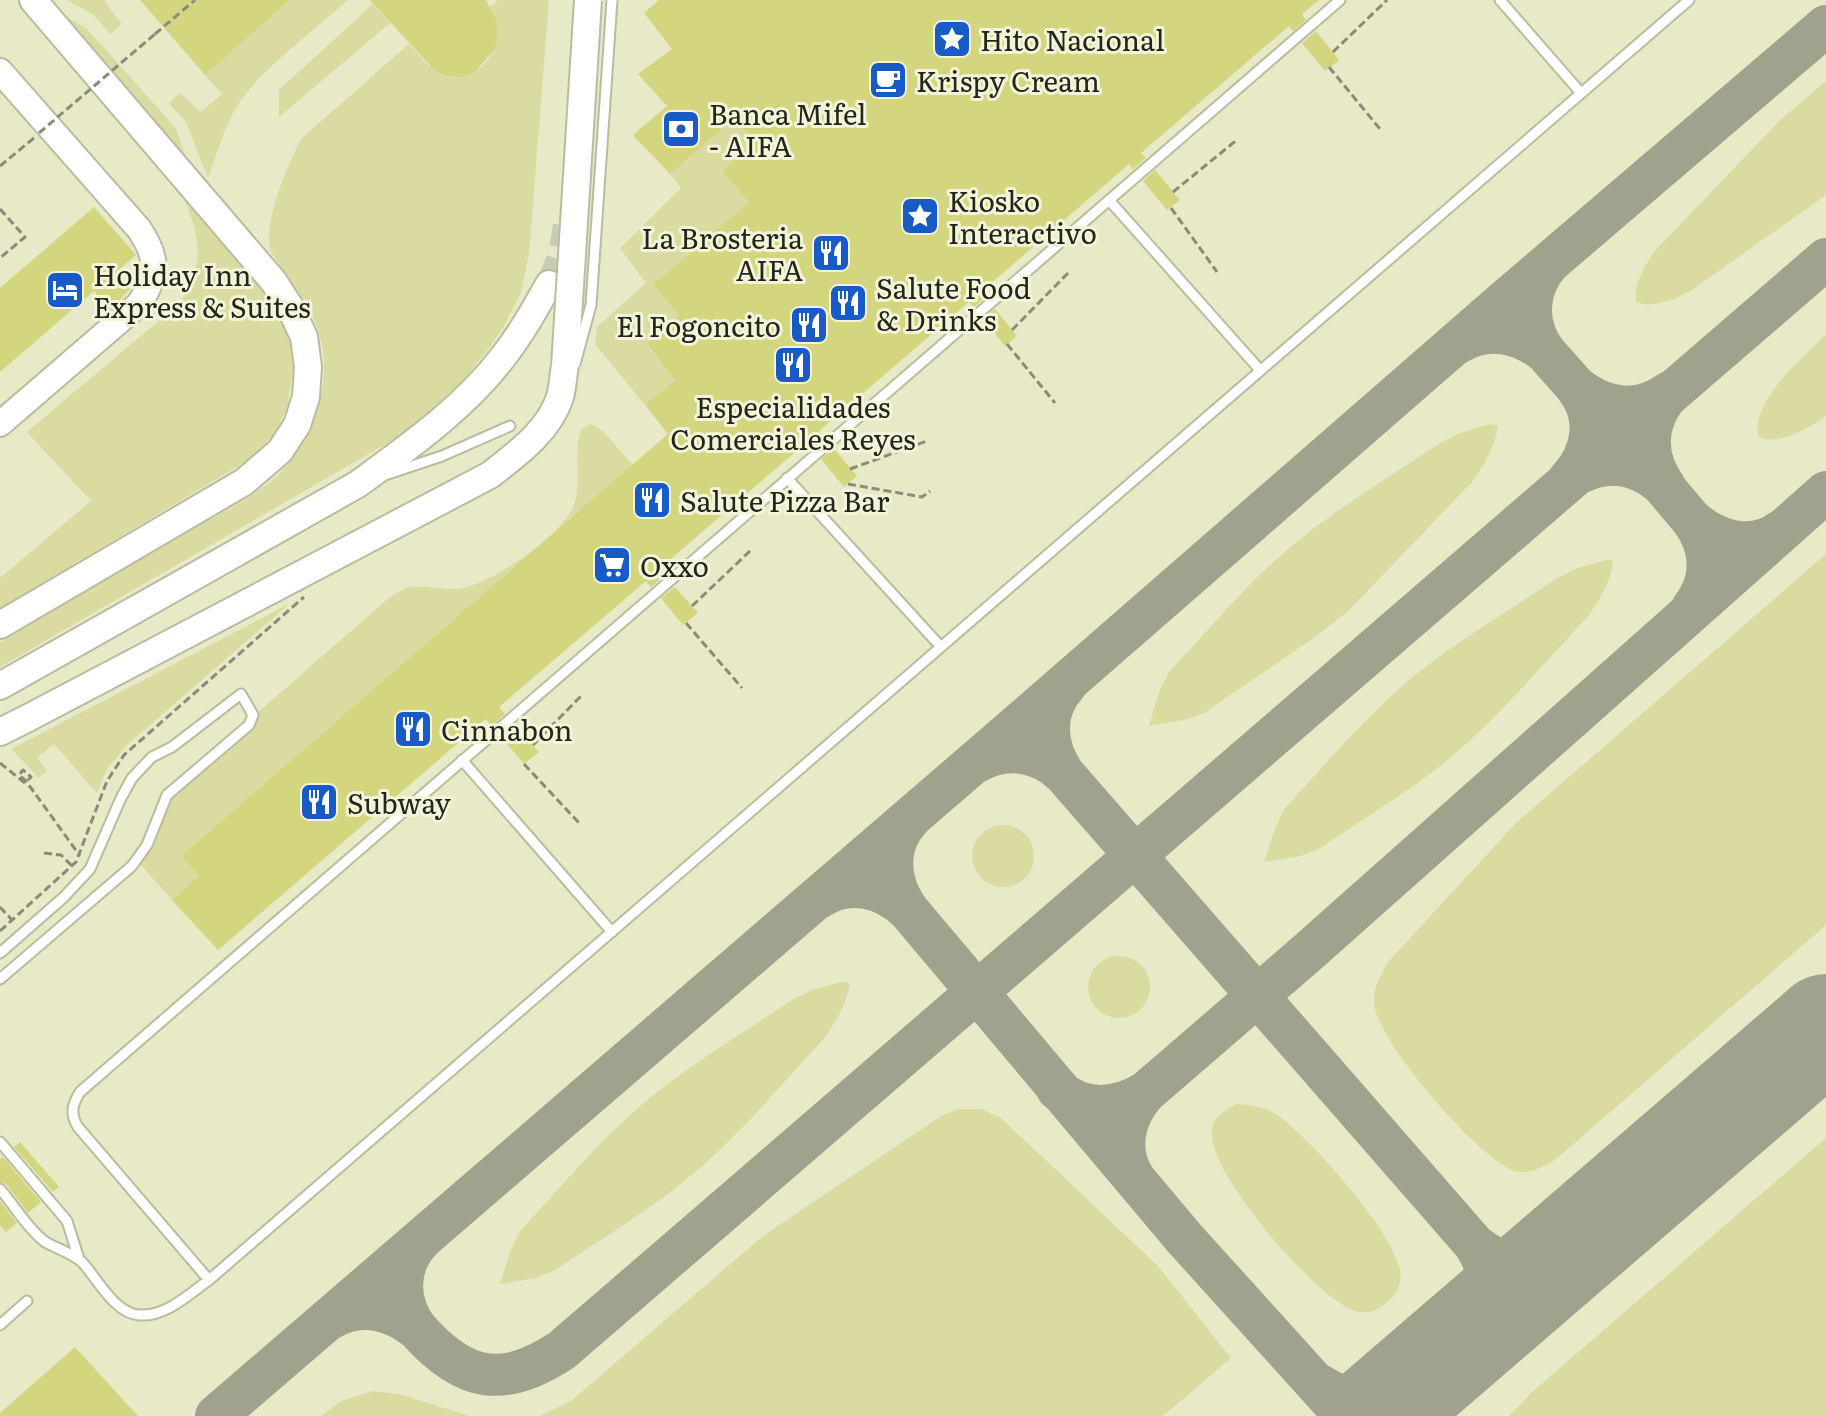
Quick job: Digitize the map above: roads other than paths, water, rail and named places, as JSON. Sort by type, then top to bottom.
[{"type":"main road","points":[[0,625],[244,482],[280,451],[297,425],[306,397],[308,367],[304,337],[274,282],[33,0]]},
{"type":"main road","points":[[0,732],[490,475],[538,434],[560,397],[567,343],[588,0]]},
{"type":"main road","points":[[0,686],[358,484],[469,396],[509,350],[549,284]]},
{"type":"street","points":[[0,71],[139,229],[151,246],[155,263],[152,284],[139,304],[0,424]]},
{"type":"lane","points":[[560,397],[583,340],[591,305],[612,0]]},
{"type":"lane","points":[[209,1280],[78,1127],[72,1117],[73,1103],[80,1092],[1340,0]]},
{"type":"lane","points":[[1500,0],[1581,93]]},
{"type":"lane","points":[[0,1189],[43,1240],[79,1259],[129,1313],[158,1313],[209,1280],[1689,0]]},
{"type":"lane","points":[[1109,200],[1260,370]]},
{"type":"lane","points":[[358,484],[442,456],[510,426]]},
{"type":"lane","points":[[787,478],[941,647]]},
{"type":"lane","points":[[0,953],[64,897],[90,869],[132,778],[152,757],[172,747],[241,694],[253,715],[249,725],[167,795],[141,857],[0,979]]},
{"type":"lane","points":[[462,760],[612,932]]},
{"type":"lane","points":[[0,1142],[67,1221],[79,1259]]},
{"type":"lane","points":[[0,1325],[27,1301]]},
{"type":"tunnel","points":[[549,284],[561,255],[566,226]]},
{"type":"place","name":"Hito Nacional","points":[[952,39]]},
{"type":"place","name":"Krispy Cream","points":[[888,80]]},
{"type":"place","name":"Banca Mifel - AIFA","points":[[681,129]]},
{"type":"place","name":"Kiosko Interactivo","points":[[920,216]]},
{"type":"place","name":"La Brosteria AIFA","points":[[831,253]]},
{"type":"place","name":"Holiday Inn Express & Suites","points":[[65,290]]},
{"type":"place","name":"Salute Food & Drinks","points":[[848,303]]},
{"type":"place","name":"El Fogoncito","points":[[809,325]]},
{"type":"place","name":"Especialidades Comerciales Reyes","points":[[793,365]]},
{"type":"place","name":"Salute Pizza Bar","points":[[652,500]]},
{"type":"place","name":"Oxxo","points":[[612,565]]},
{"type":"place","name":"Cinnabon","points":[[413,729]]},
{"type":"place","name":"Subway","points":[[319,802]]}]
